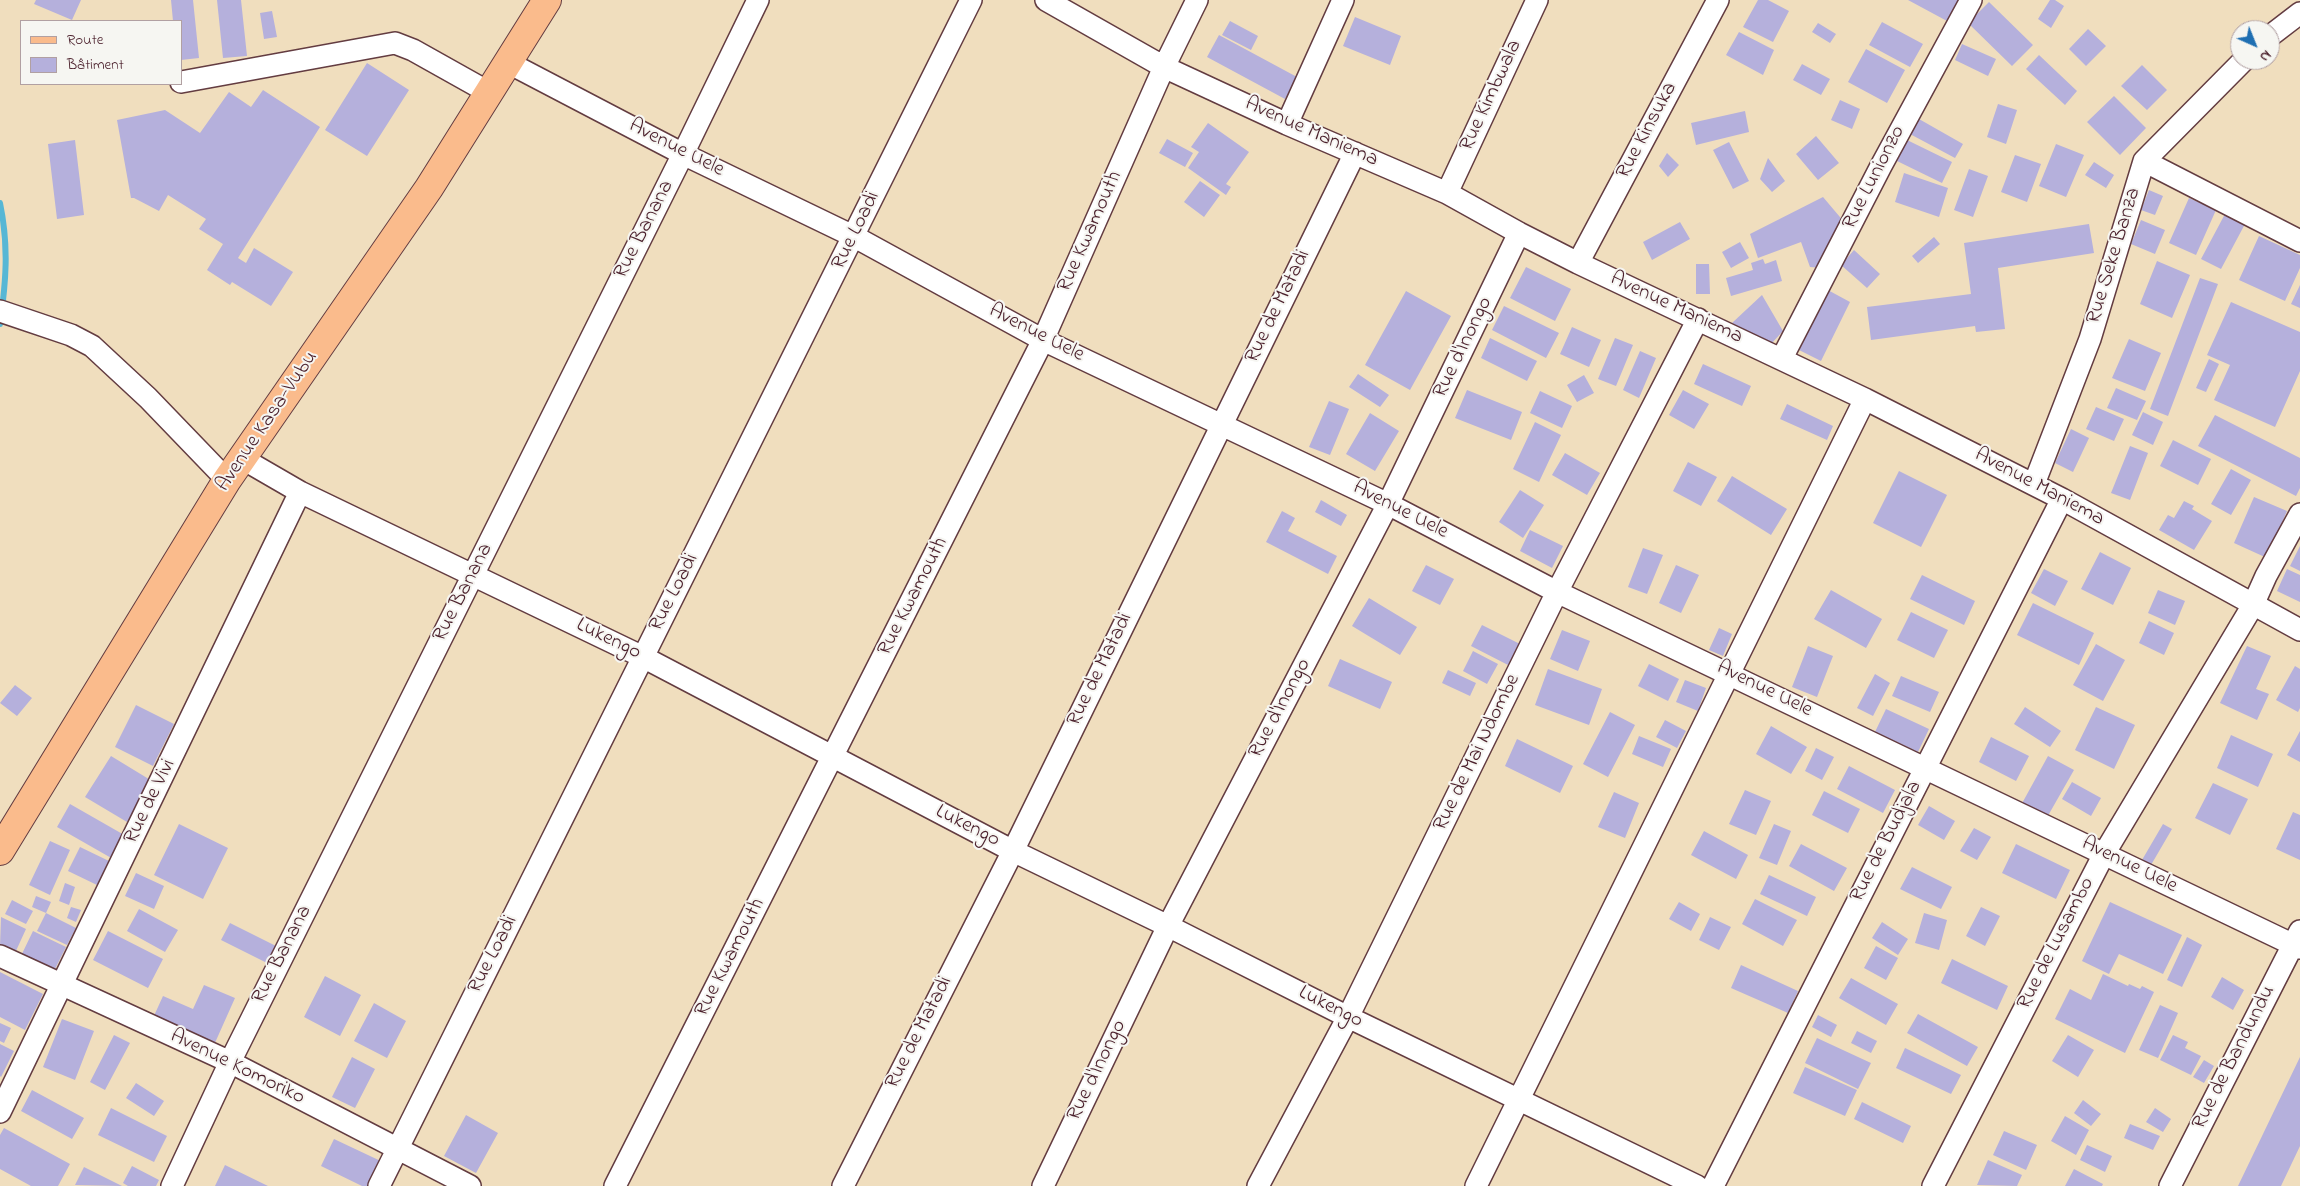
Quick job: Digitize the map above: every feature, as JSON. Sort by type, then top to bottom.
[{"type":"main road","name":"Avenue Kasa-Vubu","points":[[0,851],[235,470],[429,188],[547,0]]},
{"type":"street","name":"Rue Banana","points":[[172,1186],[230,1062],[758,0]]},
{"type":"street","name":"Rue Loadi","points":[[379,1186],[642,657],[855,237],[971,0]]},
{"type":"street","name":"Avenue Maniema","points":[[1046,0],[1164,67],[1288,124],[1447,193],[1578,263],[1866,399],[2034,484],[2300,630]]},
{"type":"street","name":"Rue Kwamouth","points":[[616,1186],[1043,340],[1164,67],[1197,0]]},
{"type":"street","points":[[1288,124],[1343,0]]},
{"type":"street","name":"Rue Kimbwala","points":[[1447,193],[1537,0]]},
{"type":"street","name":"Rue Kinsuka","points":[[1578,263],[1718,0]]},
{"type":"street","name":"Rue Lunionzo","points":[[1782,358],[1880,166],[1971,0]]},
{"type":"street","points":[[2280,28],[2300,13]]},
{"type":"street","points":[[182,82],[395,43],[414,50],[488,92]]},
{"type":"street","name":"Avenue Uele","points":[[507,62],[683,154],[855,237],[1043,340],[1388,504],[1557,592],[1729,672],[1924,768],[2104,854],[2298,941]]},
{"type":"street","name":"Rue Seke Banza","points":[[2034,484],[2090,339],[2144,161],[2234,70]]},
{"type":"street","name":"Rue de Matadi","points":[[843,1186],[1013,851],[1356,153]]},
{"type":"street","points":[[2144,161],[2300,241]]},
{"type":"street","name":"Rue d'Inongo","points":[[1043,1186],[1168,926],[1388,504],[1519,233]]},
{"type":"street","name":"Lukengo","points":[[0,311],[24,317],[71,335],[92,346],[148,398],[235,470],[300,492],[642,657],[1013,851],[1168,926],[1348,1017],[1697,1186]]},
{"type":"street","name":"Rue de Mai Ndombe","points":[[1258,1186],[1348,1017],[1557,592],[1698,319]]},
{"type":"street","points":[[1476,1186],[1516,1099],[1866,399]]},
{"type":"street","name":"Rue de Vivi","points":[[0,1112],[300,492]]},
{"type":"street","name":"Rue de Budjala","points":[[1713,1186],[2062,499]]},
{"type":"street","name":"Rue de Lusambo","points":[[1933,1186],[2104,854],[2253,605],[2266,576],[2300,514]]},
{"type":"street","name":"Rue de Bandundu","points":[[2170,1186],[2298,941]]},
{"type":"street","name":"Avenue Komoriko","points":[[0,956],[230,1062],[470,1186]]},
{"type":"building","points":[[36,0],[81,0],[72,20],[34,4]]},
{"type":"building","points":[[171,0],[193,0],[199,58],[182,60],[182,20],[173,20]]},
{"type":"building","points":[[217,0],[241,0],[247,56],[223,58]]},
{"type":"building","points":[[1758,0],[1768,0],[1789,11],[1773,42],[1743,27]]},
{"type":"building","points":[[1908,0],[1958,0],[1947,21]]},
{"type":"building","points":[[2050,0],[2055,0],[2064,6],[2051,28],[2038,19]]},
{"type":"building","points":[[1989,2],[2033,45],[2012,66],[1968,23]]},
{"type":"building","points":[[272,11],[277,37],[264,39],[260,13]]},
{"type":"building","points":[[1355,17],[1401,36],[1390,65],[1343,46]]},
{"type":"building","points":[[1230,21],[1258,36],[1251,50],[1222,35]]},
{"type":"building","points":[[1882,22],[1923,44],[1910,67],[1869,45]]},
{"type":"building","points":[[1818,23],[1836,34],[1830,43],[1812,32]]},
{"type":"building","points":[[2088,29],[2106,46],[2086,66],[2069,49]]},
{"type":"building","points":[[1739,32],[1774,50],[1763,75],[1726,55]]},
{"type":"building","points":[[1219,35],[1297,77],[1285,99],[1207,57]]},
{"type":"building","points":[[1962,44],[1996,59],[1988,76],[1955,60]]},
{"type":"building","points":[[1866,49],[1905,70],[1887,103],[1848,82]]},
{"type":"building","points":[[2039,55],[2077,91],[2065,105],[2026,69]]},
{"type":"building","points":[[367,63],[409,90],[367,156],[325,130]]},
{"type":"building","points":[[1802,64],[1830,79],[1821,95],[1793,80]]},
{"type":"building","points":[[2142,65],[2167,90],[2147,110],[2121,86]]},
{"type":"building","points":[[263,90],[320,127],[238,258],[246,263],[254,248],[293,272],[271,306],[232,282],[230,285],[207,270],[223,244],[199,229],[206,219],[168,195],[159,211],[131,198],[117,120],[165,110],[200,133],[229,92],[251,107]]},
{"type":"building","points":[[2114,96],[2146,128],[2120,155],[2087,122]]},
{"type":"building","points":[[1840,100],[1860,109],[1852,129],[1831,120]]},
{"type":"building","points":[[1998,104],[2017,110],[2006,144],[1987,137]]},
{"type":"building","points":[[1745,111],[1749,132],[1696,145],[1691,123]]},
{"type":"building","points":[[1919,119],[1963,144],[1955,158],[1910,134]]},
{"type":"building","points":[[1208,123],[1249,152],[1226,184],[1231,187],[1226,195],[1188,168],[1199,152],[1191,147]]},
{"type":"building","points":[[1816,136],[1839,163],[1818,180],[1796,154]]},
{"type":"building","points":[[1167,139],[1193,153],[1185,167],[1159,153]]},
{"type":"building","points":[[75,140],[84,215],[57,219],[48,144]]},
{"type":"building","points":[[1907,140],[1952,162],[1942,183],[1897,161]]},
{"type":"building","points":[[1729,142],[1749,181],[1733,189],[1713,150]]},
{"type":"building","points":[[2056,144],[2084,155],[2066,197],[2039,186]]},
{"type":"building","points":[[1667,153],[1679,165],[1668,177],[1659,166]]},
{"type":"building","points":[[2015,155],[2041,164],[2027,202],[2001,192]]},
{"type":"building","points":[[1768,158],[1785,181],[1772,192],[1760,179]]},
{"type":"building","points":[[2094,162],[2114,175],[2106,188],[2085,175]]},
{"type":"building","points":[[1969,169],[1988,176],[1973,217],[1954,210]]},
{"type":"building","points":[[1904,173],[1948,188],[1939,217],[1895,202]]},
{"type":"building","points":[[1200,181],[1220,195],[1204,217],[1184,202]]},
{"type":"building","points":[[2149,190],[2163,196],[2155,215],[2141,210]]},
{"type":"building","points":[[1823,197],[1845,223],[1823,268],[1810,267],[1801,242],[1758,258],[1750,234]]},
{"type":"building","points":[[2189,198],[2216,210],[2196,255],[2169,243]]},
{"type":"building","points":[[2225,214],[2245,224],[2221,269],[2201,259]]},
{"type":"building","points":[[2141,220],[2165,230],[2155,254],[2131,244]]},
{"type":"building","points":[[1680,222],[1690,239],[1652,260],[1643,242]]},
{"type":"building","points":[[2089,224],[2094,253],[1998,268],[2005,329],[1976,332],[1975,326],[1871,340],[1867,307],[1971,294],[1964,243]]},
{"type":"building","points":[[2259,236],[2300,255],[2300,268],[2285,301],[2239,280]]},
{"type":"building","points":[[1934,237],[1940,244],[1918,263],[1912,256]]},
{"type":"building","points":[[1740,242],[1749,258],[1731,268],[1722,252]]},
{"type":"building","points":[[1854,250],[1880,274],[1867,288],[1841,265]]},
{"type":"building","points":[[1763,259],[1765,264],[1776,260],[1782,281],[1731,296],[1726,278],[1753,270],[1751,263]]},
{"type":"building","points":[[2157,261],[2190,275],[2172,318],[2140,304]]},
{"type":"building","points":[[1696,264],[1709,264],[1710,294],[1696,294]]},
{"type":"building","points":[[1526,267],[1571,289],[1555,321],[1510,298]]},
{"type":"building","points":[[2200,278],[2218,284],[2168,416],[2150,409]]},
{"type":"building","points":[[2300,285],[2300,308],[2291,304]]},
{"type":"building","points":[[1826,289],[1850,302],[1821,361],[1797,349]]},
{"type":"building","points":[[1406,291],[1451,316],[1410,390],[1365,365]]},
{"type":"building","points":[[1762,295],[1783,331],[1771,344],[1732,323]]},
{"type":"building","points":[[2231,302],[2300,332],[2300,371],[2275,427],[2214,400],[2230,365],[2207,355]]},
{"type":"building","points":[[1504,306],[1559,333],[1546,358],[1492,330]]},
{"type":"building","points":[[1572,327],[1601,340],[1589,367],[1560,354]]},
{"type":"building","points":[[1490,338],[1537,361],[1527,381],[1481,358]]},
{"type":"building","points":[[1615,338],[1633,345],[1616,386],[1598,379]]},
{"type":"building","points":[[2129,339],[2161,353],[2145,391],[2112,378]]},
{"type":"building","points":[[1640,351],[1656,358],[1639,398],[1623,390]]},
{"type":"building","points":[[2209,359],[2219,364],[2206,392],[2196,388]]},
{"type":"building","points":[[1703,364],[1751,386],[1742,406],[1694,384]]},
{"type":"building","points":[[1358,374],[1389,395],[1380,407],[1349,387]]},
{"type":"building","points":[[1584,375],[1594,393],[1577,402],[1567,385]]},
{"type":"building","points":[[2116,388],[2146,401],[2137,420],[2107,408]]},
{"type":"building","points":[[1467,390],[1522,412],[1511,440],[1455,418]]},
{"type":"building","points":[[1683,390],[1709,404],[1694,429],[1669,415]]},
{"type":"building","points":[[1540,391],[1572,406],[1562,428],[1530,413]]},
{"type":"building","points":[[1329,401],[1349,409],[1330,455],[1309,447]]},
{"type":"building","points":[[1787,404],[1833,426],[1827,440],[1780,419]]},
{"type":"building","points":[[2096,407],[2124,419],[2114,441],[2086,429]]},
{"type":"building","points":[[2143,412],[2163,422],[2153,445],[2132,435]]},
{"type":"building","points":[[1370,413],[1399,431],[1375,471],[1346,454]]},
{"type":"building","points":[[2215,415],[2300,458],[2300,488],[2296,496],[2198,446]]},
{"type":"building","points":[[1535,422],[1561,435],[1539,482],[1513,469]]},
{"type":"building","points":[[2071,429],[2089,438],[2073,472],[2055,463]]},
{"type":"building","points":[[2173,440],[2211,459],[2198,485],[2160,466]]},
{"type":"building","points":[[2130,446],[2148,453],[2130,500],[2111,493]]},
{"type":"building","points":[[1565,453],[1600,473],[1587,495],[1552,475]]},
{"type":"building","points":[[1688,462],[1717,477],[1701,506],[1673,491]]},
{"type":"building","points":[[2231,469],[2251,480],[2231,515],[2211,504]]},
{"type":"building","points":[[1899,471],[1947,495],[1921,547],[1873,523]]},
{"type":"building","points":[[1732,476],[1787,509],[1771,535],[1717,501]]},
{"type":"building","points":[[1520,490],[1544,505],[1523,538],[1499,522]]},
{"type":"building","points":[[2254,497],[2287,511],[2267,558],[2234,543]]},
{"type":"building","points":[[1321,500],[1347,515],[1341,526],[1315,512]]},
{"type":"building","points":[[2184,501],[2194,506],[2192,509],[2212,521],[2194,550],[2159,530],[2168,515],[2174,518]]},
{"type":"building","points":[[1282,511],[1295,518],[1288,531],[1337,556],[1328,574],[1266,542]]},
{"type":"building","points":[[1530,530],[1563,546],[1552,568],[1520,551]]},
{"type":"building","points":[[2300,546],[2300,571],[2290,566]]},
{"type":"building","points":[[1643,548],[1663,555],[1647,594],[1628,587]]},
{"type":"building","points":[[2100,552],[2131,568],[2113,605],[2081,589]]},
{"type":"building","points":[[1426,565],[1454,579],[1440,605],[1412,591]]},
{"type":"building","points":[[1676,565],[1699,575],[1681,613],[1659,603]]},
{"type":"building","points":[[2044,569],[2068,581],[2055,606],[2031,593]]},
{"type":"building","points":[[2287,569],[2300,575],[2300,602],[2277,591]]},
{"type":"building","points":[[1922,575],[1975,601],[1964,625],[1910,599]]},
{"type":"building","points":[[1831,590],[1882,619],[1866,648],[1814,619]]},
{"type":"building","points":[[2158,590],[2185,601],[2175,625],[2148,613]]},
{"type":"building","points":[[1369,598],[1417,627],[1400,655],[1352,626]]},
{"type":"building","points":[[2033,603],[2094,633],[2079,665],[2017,635]]},
{"type":"building","points":[[1911,612],[1948,630],[1934,658],[1897,640]]},
{"type":"building","points":[[2149,621],[2174,633],[2164,655],[2139,643]]},
{"type":"building","points":[[1482,625],[1520,644],[1508,665],[1471,646]]},
{"type":"building","points":[[1719,628],[1732,634],[1723,656],[1709,650]]},
{"type":"building","points":[[1562,630],[1590,641],[1578,671],[1550,659]]},
{"type":"building","points":[[2096,644],[2125,660],[2103,701],[2073,685]]},
{"type":"building","points":[[1808,646],[1833,656],[1817,697],[1792,687]]},
{"type":"building","points":[[2247,646],[2271,656],[2256,689],[2269,694],[2257,720],[2220,703]]},
{"type":"building","points":[[1473,651],[1498,664],[1487,684],[1463,671]]},
{"type":"building","points":[[1340,659],[1392,682],[1380,709],[1328,686]]},
{"type":"building","points":[[1649,664],[1679,679],[1668,701],[1638,686]]},
{"type":"building","points":[[2295,666],[2300,669],[2300,708],[2298,712],[2276,700]]},
{"type":"building","points":[[1548,669],[1602,689],[1589,725],[1535,705]]},
{"type":"building","points":[[1448,670],[1476,683],[1470,696],[1442,683]]},
{"type":"building","points":[[1875,674],[1890,683],[1873,716],[1857,708]]},
{"type":"building","points":[[1901,676],[1939,692],[1930,712],[1892,696]]},
{"type":"building","points":[[1685,680],[1706,688],[1698,711],[1676,702]]},
{"type":"building","points":[[15,685],[32,698],[17,716],[0,703]]},
{"type":"building","points":[[136,705],[174,724],[153,766],[115,747]]},
{"type":"building","points":[[2025,707],[2061,731],[2050,747],[2014,724]]},
{"type":"building","points":[[2096,707],[2135,725],[2114,769],[2075,750]]},
{"type":"building","points":[[1886,709],[1929,729],[1918,752],[1875,732]]},
{"type":"building","points":[[1610,712],[1635,725],[1608,777],[1583,764]]},
{"type":"building","points":[[1665,720],[1686,731],[1677,748],[1656,737]]},
{"type":"building","points":[[1771,726],[1807,747],[1791,774],[1756,754]]},
{"type":"building","points":[[2300,731],[2300,762],[2287,755]]},
{"type":"building","points":[[2231,735],[2273,754],[2258,787],[2217,768]]},
{"type":"building","points":[[1639,736],[1671,749],[1663,767],[1632,754]]},
{"type":"building","points":[[1991,737],[2029,756],[2016,781],[1979,762]]},
{"type":"building","points":[[1517,739],[1573,766],[1560,793],[1505,766]]},
{"type":"building","points":[[1816,748],[1834,757],[1822,780],[1805,771]]},
{"type":"building","points":[[111,756],[152,781],[127,822],[85,797]]},
{"type":"building","points":[[2048,756],[2074,770],[2045,821],[2020,807]]},
{"type":"building","points":[[1849,766],[1895,790],[1883,813],[1837,789]]},
{"type":"building","points":[[2072,782],[2101,798],[2091,816],[2062,799]]},
{"type":"building","points":[[2213,783],[2248,799],[2230,835],[2195,818]]},
{"type":"building","points":[[1745,790],[1771,801],[1756,835],[1729,824]]},
{"type":"building","points":[[1824,791],[1860,809],[1848,833],[1812,815]]},
{"type":"building","points":[[1614,792],[1639,803],[1625,838],[1598,827]]},
{"type":"building","points":[[70,804],[126,836],[113,859],[57,827]]},
{"type":"building","points":[[1929,806],[1955,821],[1944,840],[1918,825]]},
{"type":"building","points":[[2293,812],[2300,815],[2300,860],[2276,849]]},
{"type":"building","points":[[179,824],[228,848],[203,899],[154,875]]},
{"type":"building","points":[[1774,824],[1791,831],[1777,865],[1759,858]]},
{"type":"building","points":[[2163,824],[2172,829],[2151,865],[2142,860]]},
{"type":"building","points":[[1974,828],[1991,837],[1977,860],[1960,851]]},
{"type":"building","points":[[1704,831],[1748,855],[1736,879],[1691,855]]},
{"type":"building","points":[[50,841],[70,850],[50,895],[29,885]]},
{"type":"building","points":[[1801,844],[1847,868],[1834,891],[1789,866]]},
{"type":"building","points":[[2016,844],[2070,870],[2056,899],[2002,873]]},
{"type":"building","points":[[80,847],[109,861],[97,885],[68,871]]},
{"type":"building","points":[[1912,867],[1952,887],[1941,909],[1900,889]]},
{"type":"building","points":[[136,873],[164,886],[154,909],[125,896]]},
{"type":"building","points":[[1769,875],[1816,897],[1807,916],[1760,894]]},
{"type":"building","points":[[65,883],[75,887],[69,905],[59,901]]},
{"type":"building","points":[[36,896],[51,902],[46,913],[32,907]]},
{"type":"building","points":[[1755,899],[1797,920],[1783,946],[1742,924]]},
{"type":"building","points":[[12,900],[33,911],[26,924],[5,914]]},
{"type":"building","points":[[1679,902],[1700,914],[1691,931],[1669,919]]},
{"type":"building","points":[[2110,902],[2182,935],[2163,974],[2119,954],[2109,974],[2082,961]]},
{"type":"building","points":[[71,907],[81,910],[76,922],[67,918]]},
{"type":"building","points":[[1981,907],[2000,916],[1985,946],[1966,936]]},
{"type":"building","points":[[139,909],[178,930],[165,952],[127,931]]},
{"type":"building","points":[[46,913],[76,928],[67,945],[37,931]]},
{"type":"building","points":[[1924,913],[1947,920],[1939,950],[1915,943]]},
{"type":"building","points":[[1,917],[26,929],[15,953],[0,946]]},
{"type":"building","points":[[1710,917],[1731,927],[1719,950],[1699,940]]},
{"type":"building","points":[[1882,922],[1908,939],[1898,955],[1872,938]]},
{"type":"building","points":[[230,923],[278,947],[269,964],[221,940]]},
{"type":"building","points":[[33,931],[66,947],[52,975],[19,960]]},
{"type":"building","points":[[108,931],[163,959],[148,988],[93,960]]},
{"type":"building","points":[[2187,937],[2202,945],[2182,987],[2167,980]]},
{"type":"building","points":[[1876,946],[1898,958],[1886,980],[1864,968]]},
{"type":"building","points":[[1952,959],[2008,986],[1997,1010],[1941,983]]},
{"type":"building","points":[[1741,965],[1798,991],[1788,1013],[1731,988]]},
{"type":"building","points":[[0,972],[43,994],[25,1030],[0,1017]]},
{"type":"building","points":[[2103,974],[2128,986],[2129,984],[2140,989],[2142,986],[2154,992],[2125,1053],[2055,1019],[2070,989],[2091,1000]]},
{"type":"building","points":[[325,976],[361,995],[340,1036],[304,1017]]},
{"type":"building","points":[[2222,977],[2244,990],[2233,1010],[2211,997]]},
{"type":"building","points":[[1851,978],[1898,1004],[1886,1025],[1839,998]]},
{"type":"building","points":[[204,985],[235,998],[214,1045],[153,1018],[163,996],[193,1009]]},
{"type":"building","points":[[374,1003],[406,1021],[387,1058],[354,1041]]},
{"type":"building","points":[[2160,1005],[2178,1013],[2158,1058],[2139,1050]]},
{"type":"building","points":[[1918,1014],[1978,1047],[1967,1066],[1907,1033]]},
{"type":"building","points":[[1818,1015],[1837,1025],[1831,1037],[1812,1027]]},
{"type":"building","points":[[62,1019],[94,1031],[75,1080],[43,1067]]},
{"type":"building","points":[[0,1023],[11,1028],[4,1043],[0,1041]]},
{"type":"building","points":[[1857,1031],[1877,1041],[1871,1053],[1851,1043]]},
{"type":"building","points":[[114,1035],[130,1043],[105,1090],[90,1082]]},
{"type":"building","points":[[2068,1035],[2094,1050],[2078,1077],[2052,1061]]},
{"type":"building","points":[[2173,1035],[2188,1042],[2185,1048],[2201,1056],[2191,1075],[2160,1060]]},
{"type":"building","points":[[1817,1038],[1871,1063],[1858,1089],[1805,1063]]},
{"type":"building","points":[[0,1044],[14,1051],[1,1077],[0,1076]]},
{"type":"building","points":[[1905,1048],[1961,1075],[1951,1094],[1896,1068]]},
{"type":"building","points":[[352,1057],[375,1069],[355,1108],[332,1097]]},
{"type":"building","points":[[2300,1057],[2300,1146],[2281,1186],[2238,1186]]},
{"type":"building","points":[[2204,1060],[2214,1066],[2204,1083],[2193,1077]]},
{"type":"building","points":[[1805,1067],[1857,1090],[1845,1116],[1793,1093]]},
{"type":"building","points":[[136,1083],[164,1101],[154,1116],[126,1098]]},
{"type":"building","points":[[32,1090],[84,1118],[72,1139],[21,1111]]},
{"type":"building","points":[[2083,1100],[2101,1114],[2091,1126],[2074,1113]]},
{"type":"building","points":[[1862,1102],[1911,1126],[1903,1143],[1854,1119]]},
{"type":"building","points":[[111,1108],[167,1136],[154,1162],[98,1135]]},
{"type":"building","points":[[2155,1108],[2171,1119],[2163,1132],[2146,1122]]},
{"type":"building","points":[[466,1115],[498,1133],[476,1173],[444,1156]]},
{"type":"building","points":[[2065,1116],[2089,1130],[2076,1155],[2051,1141]]},
{"type":"building","points":[[2130,1124],[2160,1136],[2153,1150],[2124,1138]]},
{"type":"building","points":[[4,1128],[70,1164],[58,1186],[31,1186],[0,1169],[0,1135]]},
{"type":"building","points":[[2004,1131],[2037,1145],[2026,1170],[1993,1155]]},
{"type":"building","points":[[334,1139],[387,1164],[376,1186],[362,1186],[321,1166]]},
{"type":"building","points":[[2087,1145],[2112,1156],[2105,1172],[2080,1160]]},
{"type":"building","points":[[1988,1160],[2022,1175],[2017,1186],[1977,1185]]},
{"type":"building","points":[[225,1165],[268,1186],[215,1186]]},
{"type":"building","points":[[132,1166],[159,1180],[156,1186],[128,1186],[123,1183]]},
{"type":"building","points":[[84,1167],[122,1186],[75,1185]]},
{"type":"building","points":[[2074,1169],[2103,1184],[2102,1186],[2065,1186]]},
{"type":"waterway","points":[[0,203],[6,249],[4,293],[0,324]]}]
